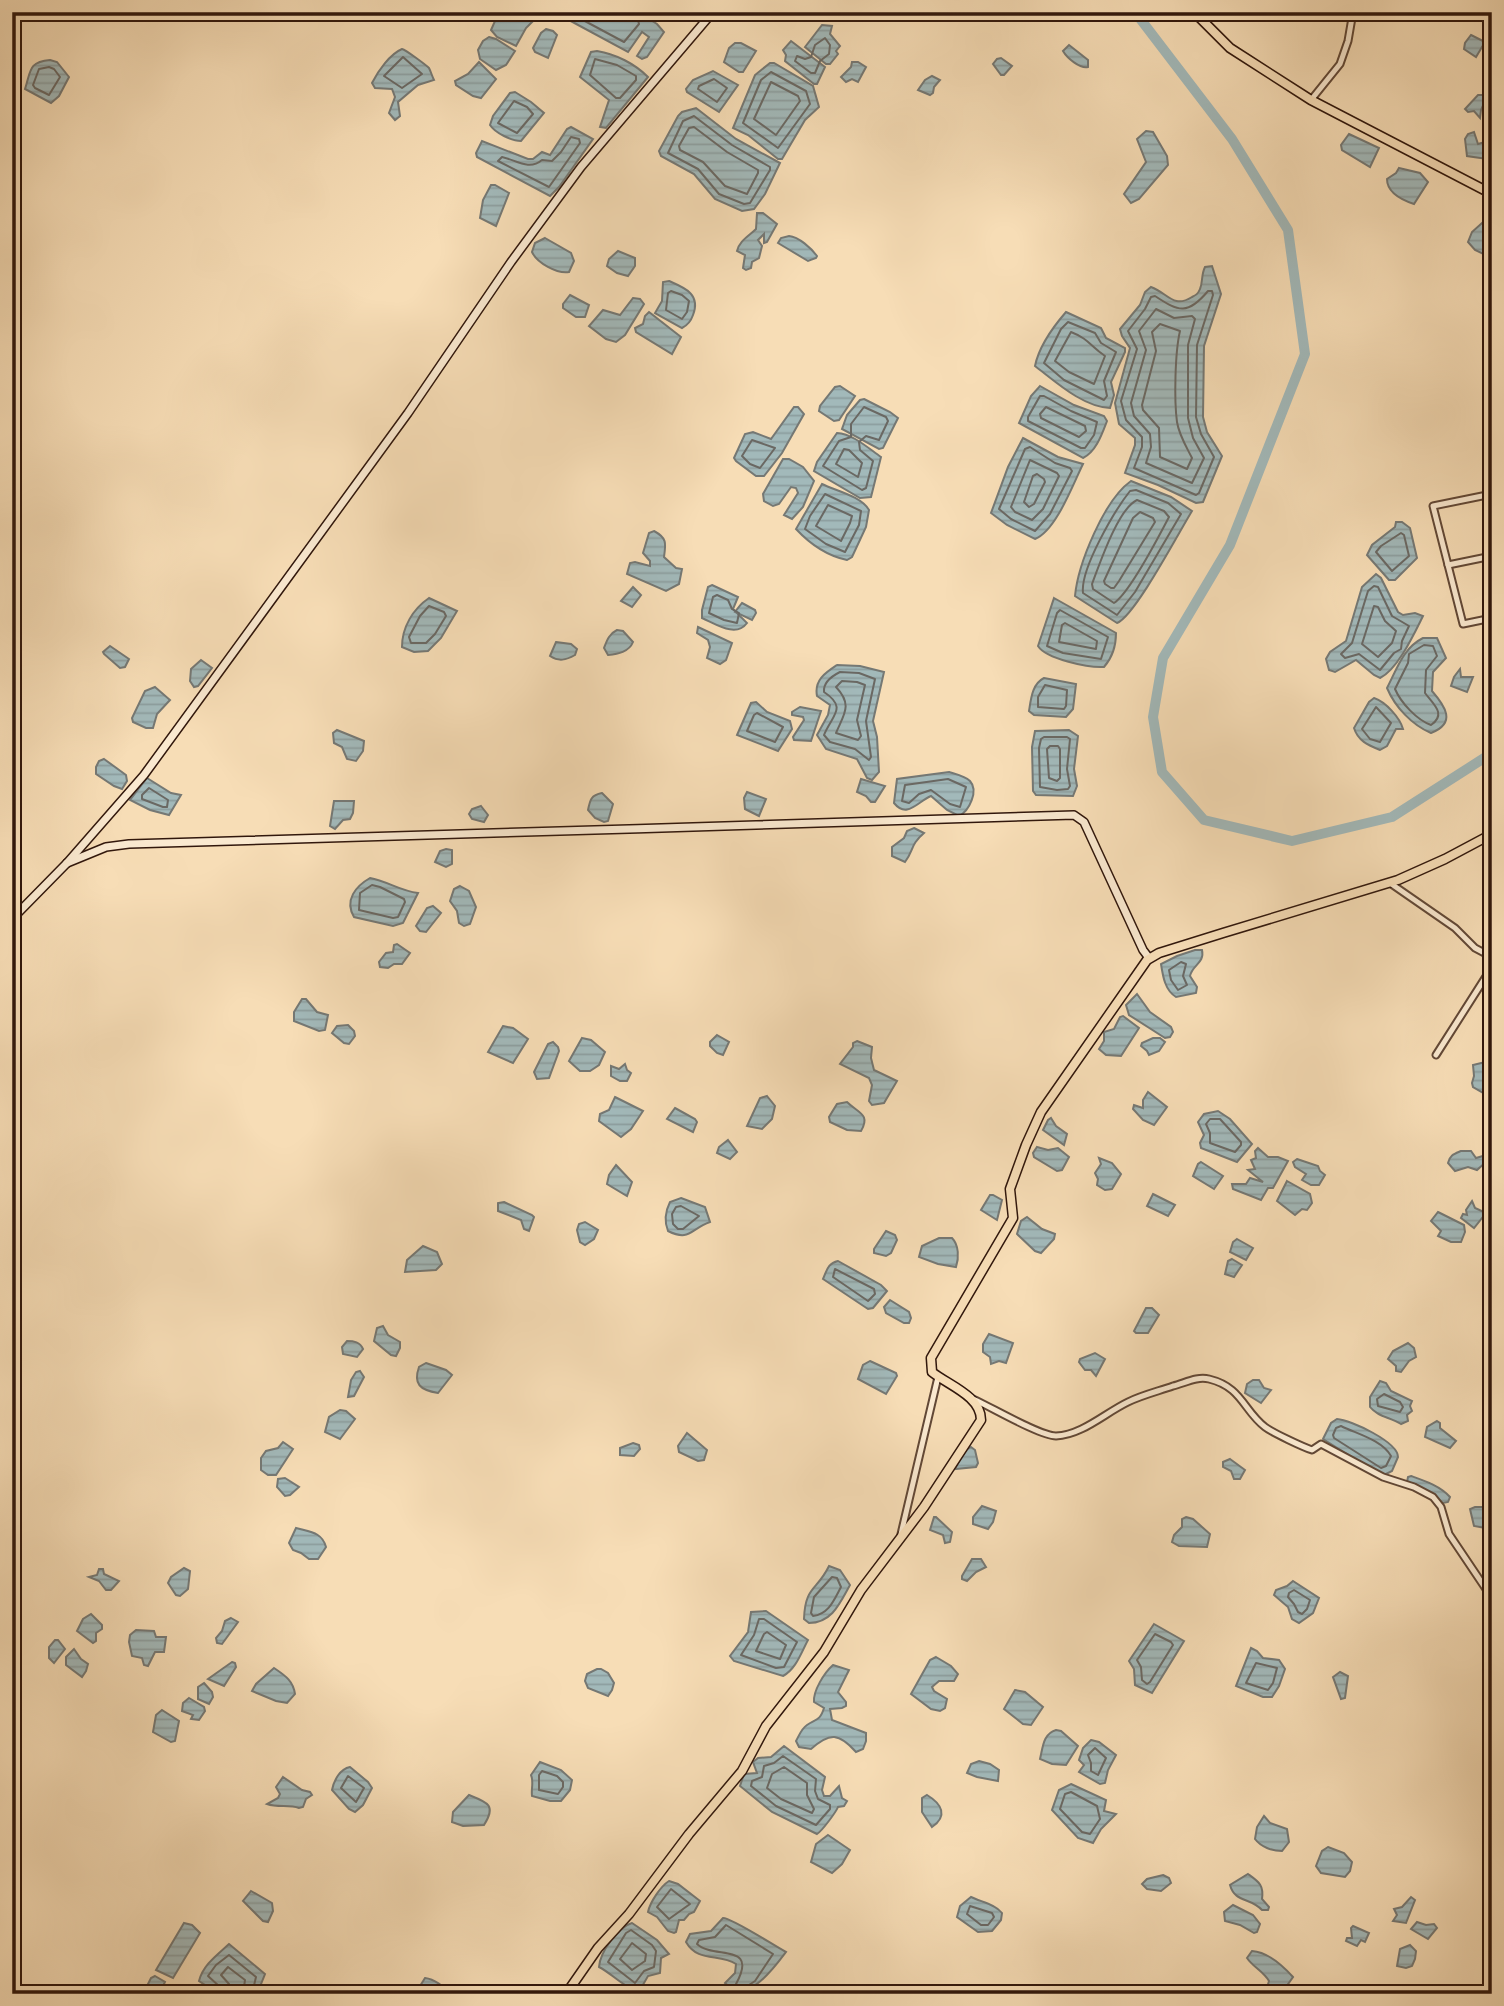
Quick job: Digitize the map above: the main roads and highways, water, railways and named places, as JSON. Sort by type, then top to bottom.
[{"type":"main road","points":[[12,919],[67,863],[144,775],[408,413],[511,262],[581,167],[713,12]]},
{"type":"main road","points":[[1194,12],[1230,48],[1311,100],[1492,194]]},
{"type":"main road","points":[[67,863],[106,847],[129,844],[1074,815],[1084,822],[1149,958]]},
{"type":"main road","points":[[566,1994],[598,1948],[629,1914],[689,1834],[735,1781],[765,1726],[824,1652],[861,1590],[924,1507],[981,1420],[981,1411],[972,1399],[932,1372],[931,1358],[1013,1218],[1010,1189],[1041,1112],[1149,958],[1390,883],[1445,859],[1492,834]]},
{"type":"water","points":[[509,12],[521,12],[533,21],[516,46],[497,37],[491,30],[495,21]]},
{"type":"water","points":[[554,12],[638,12],[664,32],[647,57],[642,59],[637,56],[649,37],[642,32],[628,52]]},
{"type":"water","points":[[822,25],[832,26],[830,34],[840,46],[836,51],[838,54],[830,64],[826,64],[805,47]]},
{"type":"water","points":[[546,29],[557,35],[548,58],[535,52],[533,48]]},
{"type":"water","points":[[1471,35],[1485,42],[1476,57],[1464,49]]},
{"type":"water","points":[[489,37],[515,51],[506,65],[496,70],[480,59],[478,50]]},
{"type":"water","points":[[791,41],[825,67],[817,84],[785,61],[783,50]]},
{"type":"water","points":[[735,43],[741,43],[756,51],[743,72],[724,62],[729,48]]},
{"type":"water","points":[[1069,45],[1088,60],[1088,67],[1078,65],[1065,54],[1063,51]]},
{"type":"water","points":[[402,49],[429,68],[434,80],[418,85],[398,102],[400,116],[395,120],[389,113],[395,97],[392,89],[375,88],[372,83],[385,63]]},
{"type":"water","points":[[597,51],[625,60],[648,77],[606,128],[600,127],[609,100],[580,77],[591,52]]},
{"type":"water","points":[[1001,58],[1012,66],[1004,75],[1001,75],[993,64]]},
{"type":"water","points":[[50,60],[57,62],[69,77],[59,96],[51,103],[25,89],[34,65]]},
{"type":"water","points":[[479,62],[496,79],[481,98],[456,85],[455,81],[468,74]]},
{"type":"water","points":[[852,62],[866,67],[858,82],[852,79],[846,82],[841,77],[851,67]]},
{"type":"water","points":[[770,63],[813,86],[819,107],[805,120],[782,159],[778,159],[748,135],[733,128],[755,75]]},
{"type":"water","points":[[713,71],[738,85],[719,112],[686,89],[693,80]]},
{"type":"water","points":[[932,76],[940,80],[933,93],[930,95],[918,90],[925,80]]},
{"type":"water","points":[[515,92],[544,113],[521,141],[504,136],[490,125],[493,116],[510,93]]},
{"type":"water","points":[[1478,95],[1483,95],[1486,99],[1480,118],[1474,111],[1468,112],[1465,109]]},
{"type":"water","points":[[696,108],[736,139],[780,163],[765,194],[754,209],[742,211],[715,199],[694,174],[661,156],[659,151],[678,116]]},
{"type":"water","points":[[571,127],[593,139],[550,196],[477,157],[476,153],[482,141],[528,159],[533,159],[542,152],[550,155]]},
{"type":"water","points":[[1146,131],[1153,132],[1167,156],[1168,165],[1139,199],[1131,203],[1124,194],[1146,162],[1137,139]]},
{"type":"water","points":[[1474,132],[1478,144],[1488,141],[1492,144],[1492,154],[1487,159],[1467,156],[1465,139],[1468,134]]},
{"type":"water","points":[[1349,134],[1379,148],[1370,167],[1342,150],[1341,145]]},
{"type":"water","points":[[1399,168],[1420,173],[1428,182],[1414,204],[1396,195],[1388,184],[1387,179]]},
{"type":"water","points":[[491,185],[509,193],[496,226],[480,218],[483,200]]},
{"type":"water","points":[[757,213],[763,213],[777,224],[767,242],[764,243],[764,234],[758,240],[762,246],[759,258],[746,270],[743,268],[745,255],[737,251],[742,241],[756,229]]},
{"type":"water","points":[[1492,214],[1492,258],[1475,250],[1468,242],[1472,232]]},
{"type":"water","points":[[789,236],[804,243],[816,258],[808,261],[778,243],[781,238]]},
{"type":"water","points":[[545,238],[571,253],[574,261],[569,272],[543,264],[532,252],[535,243]]},
{"type":"water","points":[[618,251],[635,258],[635,266],[628,276],[607,266],[609,259]]},
{"type":"water","points":[[1212,266],[1221,294],[1204,346],[1203,417],[1207,432],[1222,456],[1203,502],[1196,503],[1125,473],[1135,438],[1119,424],[1115,403],[1130,348],[1120,329],[1140,305],[1145,292],[1151,287],[1175,301],[1185,300],[1198,293],[1205,267]]},
{"type":"water","points":[[669,281],[686,289],[695,302],[691,319],[682,328],[655,313],[662,301],[663,282]]},
{"type":"water","points":[[570,295],[589,305],[585,317],[576,317],[563,308]]},
{"type":"water","points":[[633,298],[640,299],[644,304],[625,335],[616,342],[606,339],[589,326],[603,310],[620,315]]},
{"type":"water","points":[[649,312],[681,337],[672,354],[636,332],[635,328],[643,324]]},
{"type":"water","points":[[1066,312],[1101,328],[1106,338],[1125,348],[1111,382],[1114,395],[1110,408],[1100,407],[1080,398],[1035,366],[1047,337]]},
{"type":"water","points":[[840,386],[855,396],[839,420],[834,421],[819,411],[835,387]]},
{"type":"water","points":[[1040,386],[1074,405],[1104,416],[1107,421],[1103,431],[1088,455],[1083,458],[1019,423],[1031,396]]},
{"type":"water","points":[[864,399],[898,418],[883,448],[879,449],[842,429],[847,415]]},
{"type":"water","points":[[794,407],[798,407],[804,414],[782,453],[764,476],[756,476],[736,461],[734,458],[745,434],[753,432],[771,439]]},
{"type":"water","points":[[837,433],[855,439],[881,457],[871,497],[860,498],[814,471]]},
{"type":"water","points":[[1023,438],[1058,457],[1083,464],[1057,517],[1043,534],[1035,539],[1007,525],[991,513],[1008,467]]},
{"type":"water","points":[[783,459],[789,459],[803,467],[814,481],[803,507],[792,519],[784,515],[798,493],[796,488],[791,487],[779,504],[773,506],[764,501],[763,494]]},
{"type":"water","points":[[1131,481],[1171,497],[1192,511],[1145,590],[1125,617],[1117,623],[1075,596],[1081,567],[1102,517],[1111,502]]},
{"type":"water","points":[[822,484],[854,497],[869,510],[866,527],[852,557],[847,560],[820,549],[796,529]]},
{"type":"water","points":[[1396,522],[1402,522],[1410,528],[1417,558],[1395,580],[1389,580],[1367,555],[1372,545],[1395,527]]},
{"type":"water","points":[[654,531],[665,541],[664,557],[676,568],[682,569],[679,584],[666,591],[627,574],[630,563],[650,566],[650,561],[643,553],[649,533]]},
{"type":"water","points":[[1376,574],[1381,578],[1398,612],[1403,615],[1415,613],[1423,616],[1399,659],[1380,678],[1356,660],[1335,672],[1329,670],[1326,659],[1330,652],[1346,641],[1362,587]]},
{"type":"water","points":[[712,585],[738,597],[733,609],[747,623],[732,630],[702,618],[708,587]]},
{"type":"water","points":[[633,587],[641,595],[632,607],[621,601]]},
{"type":"water","points":[[429,598],[457,611],[441,638],[428,651],[414,652],[402,647],[404,632],[413,613]]},
{"type":"water","points":[[1054,598],[1116,633],[1113,651],[1104,667],[1058,659],[1038,646]]},
{"type":"water","points":[[742,603],[755,610],[752,620],[735,612]]},
{"type":"water","points":[[698,627],[732,643],[726,660],[720,664],[707,658],[710,647],[708,640],[697,633]]},
{"type":"water","points":[[617,630],[623,631],[633,642],[626,650],[608,655],[604,648],[610,635]]},
{"type":"water","points":[[1423,638],[1437,638],[1446,658],[1433,672],[1432,691],[1444,708],[1446,719],[1439,729],[1431,733],[1405,715],[1387,688],[1405,653]]},
{"type":"water","points":[[556,642],[571,644],[577,649],[575,655],[562,660],[550,656]]},
{"type":"water","points":[[110,646],[129,659],[125,667],[120,668],[104,654]]},
{"type":"water","points":[[201,660],[212,668],[198,686],[194,687],[190,681],[191,669]]},
{"type":"water","points":[[837,665],[860,666],[884,672],[873,721],[877,737],[879,772],[872,780],[867,778],[857,759],[826,749],[817,735],[828,715],[830,705],[817,696],[817,686],[825,674]]},
{"type":"water","points":[[1460,669],[1461,677],[1473,677],[1467,692],[1451,686]]},
{"type":"water","points":[[1044,678],[1076,684],[1073,709],[1066,717],[1034,715],[1029,711],[1035,688]]},
{"type":"water","points":[[155,687],[170,700],[157,714],[153,728],[146,728],[133,722],[132,718],[145,691]]},
{"type":"water","points":[[1374,698],[1392,711],[1403,729],[1396,729],[1387,746],[1380,750],[1361,739],[1354,728]]},
{"type":"water","points":[[756,702],[767,712],[790,721],[792,729],[778,751],[737,735],[751,703]]},
{"type":"water","points":[[800,707],[821,711],[811,741],[794,740],[793,737],[804,720],[803,717],[792,715],[792,712]]},
{"type":"water","points":[[337,730],[364,741],[363,751],[356,761],[347,759],[342,747],[334,743],[333,733]]},
{"type":"water","points":[[1069,730],[1078,736],[1074,769],[1077,786],[1073,796],[1036,795],[1033,791],[1032,747],[1035,731]]},
{"type":"water","points":[[104,759],[126,775],[127,781],[122,789],[96,774],[99,761]]},
{"type":"water","points":[[949,772],[965,778],[973,785],[972,800],[959,816],[931,796],[912,808],[903,810],[894,803],[897,779]]},
{"type":"water","points":[[147,778],[171,793],[181,795],[169,815],[150,810],[130,800]]},
{"type":"water","points":[[861,779],[885,786],[875,802],[857,792]]},
{"type":"water","points":[[747,792],[766,799],[759,816],[745,809],[744,798]]},
{"type":"water","points":[[602,793],[613,804],[608,821],[604,822],[595,818],[588,810],[595,795]]},
{"type":"water","points":[[334,801],[354,801],[350,819],[343,820],[335,829],[330,826]]},
{"type":"water","points":[[481,806],[488,815],[484,822],[472,819],[469,814],[472,809]]},
{"type":"water","points":[[914,828],[924,833],[916,841],[905,862],[892,856],[892,847],[904,838],[907,831]]},
{"type":"water","points":[[452,850],[452,864],[446,867],[435,862],[440,851]]},
{"type":"water","points":[[370,878],[418,893],[403,923],[393,926],[354,917],[350,905],[353,894]]},
{"type":"water","points":[[460,886],[469,891],[476,907],[470,924],[464,926],[459,923],[457,911],[450,901],[454,889]]},
{"type":"water","points":[[433,906],[441,913],[426,932],[420,931],[416,926],[427,908]]},
{"type":"water","points":[[397,944],[410,953],[402,964],[380,967],[379,962],[386,953],[393,952],[394,945]]},
{"type":"water","points":[[1195,950],[1202,950],[1200,961],[1190,976],[1197,987],[1196,993],[1176,997],[1167,987],[1161,964]]},
{"type":"water","points":[[1137,994],[1150,1012],[1171,1027],[1173,1032],[1170,1037],[1165,1038],[1129,1015],[1126,1005]]},
{"type":"water","points":[[302,999],[306,999],[317,1012],[328,1015],[325,1030],[319,1031],[294,1021],[294,1012]]},
{"type":"water","points":[[1123,1016],[1139,1028],[1121,1056],[1106,1055],[1099,1049],[1104,1041],[1104,1032],[1114,1029]]},
{"type":"water","points":[[348,1025],[355,1036],[349,1044],[332,1033],[337,1026]]},
{"type":"water","points":[[503,1026],[513,1028],[528,1039],[513,1063],[488,1052]]},
{"type":"water","points":[[717,1035],[729,1042],[723,1055],[710,1046],[710,1042]]},
{"type":"water","points":[[582,1038],[591,1040],[605,1052],[599,1065],[590,1071],[580,1071],[569,1061]]},
{"type":"water","points":[[1153,1038],[1160,1038],[1165,1042],[1159,1051],[1149,1055],[1141,1046]]},
{"type":"water","points":[[857,1041],[872,1047],[874,1070],[897,1081],[884,1103],[872,1105],[869,1101],[872,1085],[869,1078],[840,1064]]},
{"type":"water","points":[[553,1042],[559,1051],[549,1078],[537,1079],[534,1072],[548,1044]]},
{"type":"water","points":[[1485,1062],[1492,1065],[1492,1098],[1473,1087],[1472,1083],[1473,1065]]},
{"type":"water","points":[[625,1064],[631,1073],[627,1081],[611,1076],[611,1066],[619,1069]]},
{"type":"water","points":[[1148,1092],[1167,1107],[1154,1125],[1143,1120],[1133,1109],[1134,1105],[1143,1108],[1143,1100]]},
{"type":"water","points":[[767,1096],[775,1106],[772,1119],[762,1129],[747,1126],[760,1098]]},
{"type":"water","points":[[615,1097],[643,1111],[631,1129],[621,1137],[599,1121],[600,1114],[609,1110]]},
{"type":"water","points":[[847,1102],[864,1117],[861,1131],[847,1130],[830,1122],[829,1117],[837,1104]]},
{"type":"water","points":[[675,1108],[695,1119],[697,1122],[693,1132],[667,1119]]},
{"type":"water","points":[[1218,1111],[1230,1119],[1252,1144],[1237,1162],[1201,1148],[1204,1135],[1198,1122],[1204,1114]]},
{"type":"water","points":[[1051,1118],[1056,1126],[1067,1134],[1064,1145],[1043,1130]]},
{"type":"water","points":[[728,1140],[737,1152],[730,1159],[717,1153],[719,1147]]},
{"type":"water","points":[[1037,1147],[1048,1150],[1058,1148],[1069,1157],[1062,1170],[1057,1171],[1034,1157],[1033,1153]]},
{"type":"water","points":[[1258,1148],[1268,1157],[1288,1161],[1273,1188],[1268,1188],[1261,1200],[1233,1189],[1232,1184],[1246,1184],[1250,1178],[1263,1182],[1248,1170],[1255,1169],[1251,1160],[1256,1158],[1255,1151]]},
{"type":"water","points":[[1461,1151],[1471,1151],[1476,1158],[1483,1156],[1487,1161],[1477,1170],[1468,1167],[1455,1171],[1448,1163],[1451,1156]]},
{"type":"water","points":[[1099,1158],[1112,1163],[1121,1174],[1112,1189],[1105,1190],[1097,1185],[1095,1173],[1101,1164]]},
{"type":"water","points":[[1297,1159],[1318,1166],[1325,1175],[1319,1185],[1311,1185],[1302,1180],[1306,1174],[1295,1167],[1293,1162]]},
{"type":"water","points":[[1201,1162],[1223,1176],[1214,1189],[1193,1176]]},
{"type":"water","points":[[616,1165],[632,1182],[627,1196],[607,1184]]},
{"type":"water","points":[[1287,1181],[1310,1194],[1312,1203],[1307,1210],[1302,1209],[1295,1215],[1277,1201]]},
{"type":"water","points":[[1153,1194],[1175,1205],[1168,1216],[1147,1206]]},
{"type":"water","points":[[990,1195],[1002,1200],[997,1220],[981,1210]]},
{"type":"water","points":[[681,1198],[705,1207],[710,1222],[686,1235],[668,1231],[668,1206],[670,1202]]},
{"type":"water","points":[[1472,1201],[1475,1208],[1486,1213],[1474,1228],[1461,1218],[1463,1214],[1467,1215],[1466,1210]]},
{"type":"water","points":[[504,1202],[534,1217],[529,1231],[524,1229],[521,1220],[498,1211],[498,1203]]},
{"type":"water","points":[[1438,1212],[1464,1225],[1465,1232],[1461,1242],[1451,1242],[1438,1236],[1441,1231],[1431,1221]]},
{"type":"water","points":[[1027,1217],[1042,1229],[1055,1234],[1054,1239],[1041,1253],[1035,1251],[1017,1234],[1021,1221]]},
{"type":"water","points":[[585,1222],[598,1230],[594,1239],[585,1245],[580,1242],[577,1230],[579,1224]]},
{"type":"water","points":[[886,1231],[895,1235],[897,1240],[891,1253],[886,1256],[874,1253],[874,1249]]},
{"type":"water","points":[[939,1238],[952,1238],[956,1244],[956,1267],[919,1257],[922,1246]]},
{"type":"water","points":[[1237,1239],[1253,1248],[1246,1260],[1230,1252]]},
{"type":"water","points":[[423,1246],[437,1252],[442,1264],[436,1270],[405,1272],[407,1260]]},
{"type":"water","points":[[1232,1259],[1242,1265],[1234,1277],[1225,1274],[1228,1261]]},
{"type":"water","points":[[838,1261],[887,1291],[873,1308],[868,1309],[823,1279],[830,1265]]},
{"type":"water","points":[[890,1300],[909,1312],[909,1323],[886,1313],[884,1307]]},
{"type":"water","points":[[1146,1308],[1152,1308],[1159,1315],[1148,1333],[1136,1333],[1134,1331]]},
{"type":"water","points":[[383,1326],[388,1335],[400,1342],[396,1356],[374,1341],[377,1328]]},
{"type":"water","points":[[989,1334],[1013,1343],[1006,1363],[999,1361],[991,1364],[990,1357],[983,1352],[983,1344]]},
{"type":"water","points":[[347,1341],[356,1342],[362,1347],[357,1357],[343,1354],[342,1347]]},
{"type":"water","points":[[1408,1343],[1414,1348],[1416,1357],[1409,1361],[1401,1372],[1396,1371],[1396,1366],[1388,1359],[1393,1351]]},
{"type":"water","points":[[1095,1353],[1105,1359],[1096,1376],[1091,1370],[1085,1370],[1079,1362],[1080,1359]]},
{"type":"water","points":[[870,1361],[896,1373],[897,1376],[886,1394],[858,1379],[863,1365]]},
{"type":"water","points":[[426,1363],[452,1375],[438,1393],[419,1385],[417,1373],[419,1367]]},
{"type":"water","points":[[360,1371],[364,1377],[354,1396],[348,1397],[351,1380],[356,1372]]},
{"type":"water","points":[[1259,1380],[1264,1388],[1271,1390],[1261,1403],[1245,1393],[1247,1384]]},
{"type":"water","points":[[1380,1381],[1386,1383],[1391,1391],[1412,1401],[1412,1411],[1407,1415],[1408,1421],[1401,1424],[1370,1407],[1370,1397]]},
{"type":"water","points":[[340,1410],[346,1411],[355,1419],[340,1439],[325,1432],[329,1417]]},
{"type":"water","points":[[1337,1419],[1362,1428],[1390,1445],[1398,1457],[1392,1471],[1382,1476],[1323,1439],[1331,1423]]},
{"type":"water","points":[[1437,1421],[1440,1428],[1456,1441],[1450,1448],[1425,1437],[1427,1427]]},
{"type":"water","points":[[687,1433],[707,1450],[704,1460],[698,1461],[679,1452],[678,1446]]},
{"type":"water","points":[[283,1442],[293,1449],[276,1475],[268,1475],[261,1470],[261,1458],[266,1451],[278,1448]]},
{"type":"water","points":[[633,1443],[639,1445],[640,1449],[634,1456],[620,1455],[620,1448]]},
{"type":"water","points":[[971,1447],[975,1450],[978,1463],[976,1467],[955,1469],[964,1451]]},
{"type":"water","points":[[1230,1459],[1245,1470],[1240,1479],[1234,1479],[1231,1471],[1223,1467],[1223,1462]]},
{"type":"water","points":[[1411,1476],[1442,1490],[1450,1497],[1448,1502],[1443,1503],[1407,1482]]},
{"type":"water","points":[[285,1478],[299,1487],[285,1496],[277,1487],[278,1479]]},
{"type":"water","points":[[982,1506],[996,1511],[988,1529],[973,1524],[973,1517]]},
{"type":"water","points":[[1475,1507],[1492,1512],[1490,1529],[1474,1526],[1470,1509]]},
{"type":"water","points":[[934,1517],[952,1532],[950,1542],[945,1543],[943,1535],[930,1530]]},
{"type":"water","points":[[1182,1519],[1193,1519],[1210,1534],[1207,1547],[1179,1546],[1172,1542],[1174,1535],[1182,1527]]},
{"type":"water","points":[[296,1528],[315,1533],[322,1538],[326,1547],[318,1559],[309,1559],[293,1550],[289,1543]]},
{"type":"water","points":[[972,1559],[981,1559],[986,1567],[967,1581],[962,1579],[962,1576]]},
{"type":"water","points":[[829,1566],[840,1570],[850,1585],[839,1605],[829,1616],[824,1620],[809,1623],[804,1619],[809,1594]]},
{"type":"water","points":[[184,1568],[190,1571],[188,1589],[180,1596],[176,1595],[168,1583],[171,1577]]},
{"type":"water","points":[[99,1569],[119,1581],[111,1590],[106,1590],[99,1581],[89,1577],[97,1575]]},
{"type":"water","points":[[1293,1581],[1319,1598],[1313,1613],[1299,1623],[1292,1619],[1288,1607],[1274,1595],[1276,1590]]},
{"type":"water","points":[[766,1611],[808,1640],[795,1665],[783,1676],[734,1661],[730,1656],[748,1632],[751,1612]]},
{"type":"water","points":[[91,1614],[102,1625],[93,1643],[77,1631],[83,1619]]},
{"type":"water","points":[[231,1618],[238,1622],[222,1644],[217,1643],[216,1638],[225,1621]]},
{"type":"water","points":[[1154,1624],[1184,1641],[1152,1693],[1135,1685],[1134,1669],[1129,1661]]},
{"type":"water","points":[[136,1630],[154,1631],[156,1637],[166,1637],[164,1652],[155,1652],[148,1666],[144,1665],[142,1658],[132,1656],[130,1635]]},
{"type":"water","points":[[55,1640],[65,1649],[54,1663],[49,1658],[49,1647]]},
{"type":"water","points":[[1251,1648],[1263,1658],[1279,1660],[1285,1669],[1272,1697],[1263,1697],[1236,1686]]},
{"type":"water","points":[[74,1649],[88,1664],[82,1677],[66,1665],[66,1657]]},
{"type":"water","points":[[936,1657],[958,1674],[954,1681],[939,1681],[932,1687],[947,1699],[945,1708],[940,1711],[931,1709],[911,1694],[930,1660]]},
{"type":"water","points":[[232,1662],[236,1667],[224,1686],[208,1679]]},
{"type":"water","points":[[833,1665],[849,1670],[838,1692],[846,1706],[830,1709],[832,1720],[866,1733],[863,1749],[856,1752],[844,1741],[834,1737],[829,1737],[811,1749],[799,1747],[796,1741],[803,1728],[821,1715],[824,1708],[814,1702],[815,1693]]},
{"type":"water","points":[[274,1668],[288,1678],[294,1689],[295,1694],[287,1703],[252,1691]]},
{"type":"water","points":[[597,1669],[608,1673],[614,1683],[608,1696],[588,1688],[585,1681],[587,1674]]},
{"type":"water","points":[[1340,1672],[1348,1676],[1345,1698],[1341,1699],[1333,1677]]},
{"type":"water","points":[[204,1683],[212,1692],[213,1697],[209,1704],[198,1699],[198,1687]]},
{"type":"water","points":[[1015,1690],[1025,1692],[1043,1707],[1031,1725],[1023,1724],[1004,1709]]},
{"type":"water","points":[[189,1698],[204,1707],[205,1711],[199,1720],[191,1719],[193,1715],[182,1711],[183,1703]]},
{"type":"water","points":[[162,1710],[179,1721],[175,1741],[171,1742],[153,1732],[156,1715]]},
{"type":"water","points":[[1056,1730],[1061,1731],[1078,1746],[1066,1765],[1052,1764],[1040,1759],[1046,1738]]},
{"type":"water","points":[[1091,1740],[1099,1742],[1116,1755],[1105,1783],[1100,1784],[1079,1772],[1084,1765],[1079,1760],[1083,1748]]},
{"type":"water","points":[[784,1746],[825,1777],[822,1790],[824,1796],[830,1796],[839,1786],[842,1798],[847,1801],[844,1806],[838,1807],[817,1834],[772,1812],[740,1786],[744,1774],[757,1773],[753,1762],[758,1758],[771,1757]]},
{"type":"water","points":[[979,1761],[999,1770],[998,1781],[967,1773],[971,1764]]},
{"type":"water","points":[[540,1762],[561,1770],[572,1780],[570,1790],[561,1801],[532,1796],[531,1775]]},
{"type":"water","points":[[350,1767],[372,1788],[363,1805],[355,1812],[332,1790],[338,1776]]},
{"type":"water","points":[[283,1777],[312,1795],[306,1799],[303,1807],[267,1804],[278,1798],[280,1794],[276,1787]]},
{"type":"water","points":[[1071,1784],[1106,1800],[1104,1811],[1116,1814],[1101,1829],[1093,1843],[1078,1838],[1052,1810],[1059,1790]]},
{"type":"water","points":[[469,1795],[481,1800],[490,1809],[484,1825],[463,1826],[452,1822],[453,1812]]},
{"type":"water","points":[[927,1795],[941,1810],[940,1819],[932,1827],[922,1812],[922,1798]]},
{"type":"water","points":[[1264,1816],[1270,1823],[1287,1829],[1289,1842],[1282,1851],[1267,1848],[1255,1839],[1257,1827]]},
{"type":"water","points":[[828,1835],[850,1850],[842,1864],[832,1873],[811,1862],[816,1844]]},
{"type":"water","points":[[1328,1847],[1344,1853],[1352,1862],[1345,1877],[1321,1873],[1316,1866],[1322,1851]]},
{"type":"water","points":[[1248,1874],[1260,1884],[1262,1899],[1269,1907],[1268,1910],[1262,1910],[1232,1891],[1230,1885]]},
{"type":"water","points":[[1163,1875],[1169,1878],[1171,1883],[1161,1891],[1147,1889],[1142,1884],[1147,1879]]},
{"type":"water","points":[[669,1881],[678,1884],[700,1901],[694,1912],[684,1920],[679,1920],[674,1933],[668,1931],[657,1917],[648,1912],[656,1895]]},
{"type":"water","points":[[251,1891],[272,1903],[273,1911],[268,1922],[263,1921],[243,1901]]},
{"type":"water","points":[[971,1897],[992,1905],[1002,1913],[1001,1920],[992,1931],[978,1932],[957,1917],[960,1906]]},
{"type":"water","points":[[1411,1897],[1415,1900],[1406,1923],[1393,1921],[1397,1915],[1394,1909],[1402,1907]]},
{"type":"water","points":[[1233,1905],[1253,1915],[1260,1924],[1257,1932],[1225,1921],[1224,1912]]},
{"type":"water","points":[[723,1918],[786,1952],[767,1975],[751,1988],[733,1989],[725,1983],[735,1973],[736,1964],[696,1953],[686,1942],[690,1934],[711,1931]]},
{"type":"water","points":[[1417,1922],[1434,1924],[1437,1928],[1428,1939],[1411,1929]]},
{"type":"water","points":[[184,1923],[192,1925],[200,1933],[173,1978],[156,1970]]},
{"type":"water","points":[[632,1923],[657,1940],[669,1954],[661,1958],[660,1973],[648,1976],[640,1990],[624,1984],[599,1967],[611,1941],[621,1929]]},
{"type":"water","points":[[1353,1926],[1369,1933],[1365,1942],[1361,1940],[1357,1946],[1346,1941],[1347,1938],[1352,1938]]},
{"type":"water","points":[[229,1944],[265,1974],[257,1994],[219,1994],[199,1981],[207,1965]]},
{"type":"water","points":[[1410,1945],[1416,1951],[1412,1966],[1397,1966],[1400,1949]]},
{"type":"water","points":[[1252,1951],[1269,1957],[1293,1977],[1281,1994],[1265,1994],[1269,1981],[1247,1958]]},
{"type":"water","points":[[155,1976],[165,1982],[159,1994],[143,1994],[151,1978]]},
{"type":"water","points":[[425,1978],[438,1983],[449,1994],[415,1994]]},
{"type":"waterway","points":[[1135,12],[1232,139],[1288,230],[1305,354],[1230,545],[1163,658],[1153,717],[1162,772],[1204,820],[1292,841],[1392,817],[1492,753]]}]
